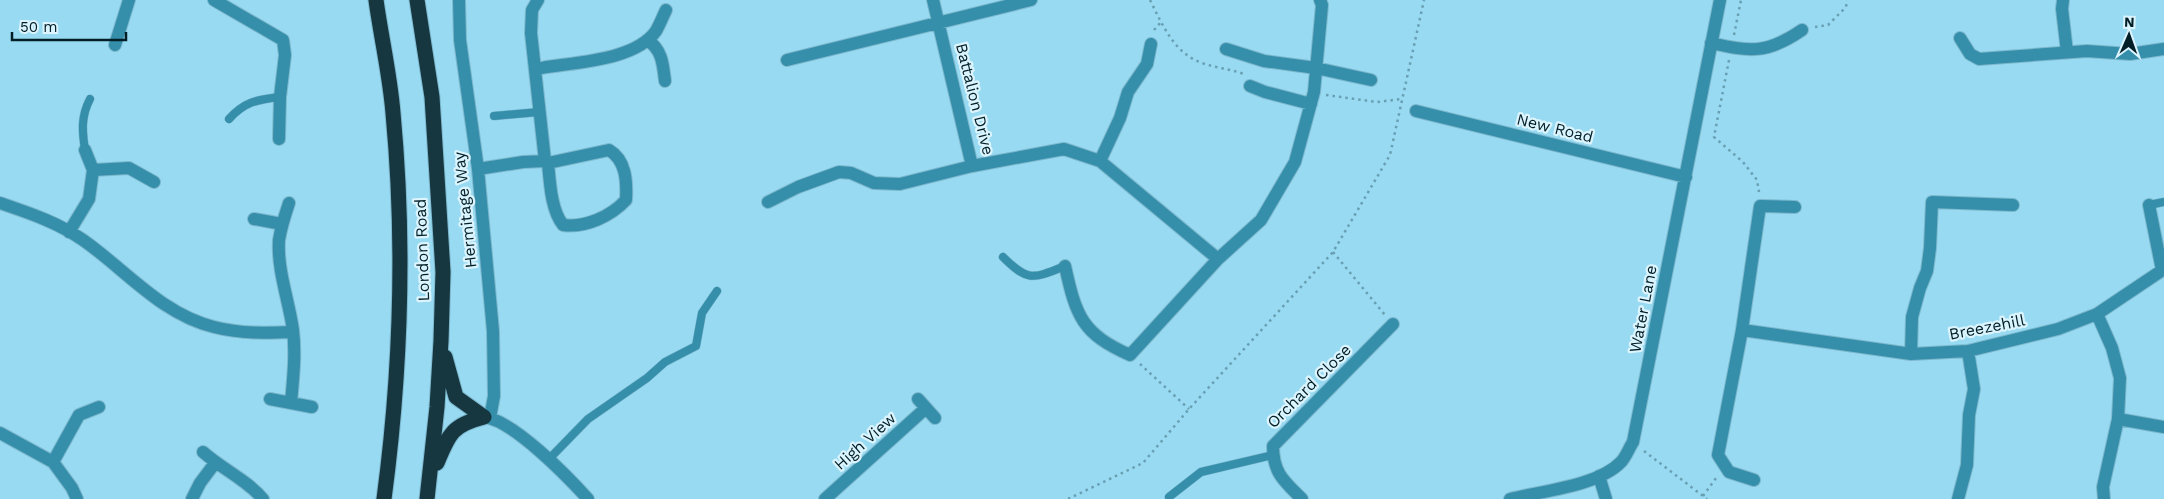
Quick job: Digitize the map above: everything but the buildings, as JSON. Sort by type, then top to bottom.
[{"type":"highway","name":"London Road","points":[[376,0],[393,111],[399,207],[400,290],[393,412],[384,499]]},
{"type":"highway","name":"London Road","points":[[417,0],[432,97],[443,272],[442,341],[431,478],[427,499]]},
{"type":"highway","points":[[442,341],[456,397],[487,417]]},
{"type":"highway","points":[[431,478],[446,441],[456,428],[469,421],[487,417]]},
{"type":"street","points":[[115,45],[129,0]]},
{"type":"street","points":[[214,0],[284,40],[286,55],[280,97],[279,139]]},
{"type":"street","name":"Hermitage Way","points":[[460,0],[460,40],[478,169],[494,331],[494,396],[487,417]]},
{"type":"street","name":"Battalion Drive","points":[[934,0],[972,166],[1064,150],[1100,161],[1218,259]]},
{"type":"street","points":[[787,60],[1031,0]]},
{"type":"street","points":[[1065,266],[1072,297],[1079,316],[1091,332],[1108,345],[1130,355],[1218,259],[1261,220],[1295,162],[1311,104],[1322,4],[1320,0]]},
{"type":"street","name":"Water Lane","points":[[1510,499],[1586,481],[1599,476],[1622,462],[1633,442],[1720,0]]},
{"type":"street","points":[[2063,0],[2062,9],[2067,52]]},
{"type":"street","points":[[478,169],[547,162],[609,150],[616,154],[622,162],[627,184],[626,200],[617,210],[588,224],[573,227],[563,225],[558,219],[551,188],[547,162],[539,112],[531,33],[534,1]]},
{"type":"street","points":[[536,69],[620,55],[647,40],[655,31],[666,10]]},
{"type":"street","points":[[1711,43],[1732,48],[1756,50],[1772,47],[1802,30]]},
{"type":"street","points":[[1960,38],[1970,54],[1978,59],[2087,51],[2130,54],[2164,49]]},
{"type":"street","points":[[647,40],[656,45],[660,53],[665,80]]},
{"type":"street","points":[[1100,161],[1120,118],[1128,92],[1146,64],[1151,44]]},
{"type":"street","points":[[1226,49],[1264,60],[1316,68],[1371,80]]},
{"type":"street","points":[[1250,86],[1265,92],[1311,104]]},
{"type":"street","name":"New Road","points":[[1416,111],[1686,177]]},
{"type":"street","points":[[69,232],[89,199],[93,170],[85,150]]},
{"type":"street","points":[[768,202],[798,187],[839,172],[851,172],[874,183],[900,184],[972,166]]},
{"type":"street","points":[[93,170],[129,168],[154,182]]},
{"type":"street","points":[[1911,354],[1912,317],[1927,271],[1932,202],[2013,205]]},
{"type":"street","points":[[0,203],[52,222],[83,240],[155,299],[191,319],[213,327],[244,333],[294,332]]},
{"type":"street","points":[[290,203],[282,224],[279,241],[281,266],[294,332],[295,361],[291,403]]},
{"type":"street","name":"Breezehill","points":[[1742,330],[1911,354],[1968,350],[2058,330],[2097,314],[2163,269],[2149,205]]},
{"type":"street","points":[[1754,480],[1729,472],[1718,455],[1742,330],[1760,206],[1795,207]]},
{"type":"street","points":[[254,219],[282,224]]},
{"type":"street","points":[[2097,314],[2112,348],[2120,378],[2118,419],[2103,487],[2104,499]]},
{"type":"street","name":"Orchard Close","points":[[1302,499],[1280,478],[1273,455],[1273,446],[1393,324]]},
{"type":"street","points":[[1958,499],[1968,465],[1969,415],[1974,389],[1968,350]]},
{"type":"street","points":[[270,399],[312,407]]},
{"type":"street","name":"High View","points":[[826,499],[922,403],[935,418]]},
{"type":"street","points":[[52,462],[79,415],[99,407]]},
{"type":"street","points":[[487,417],[503,424],[549,459],[588,499]]},
{"type":"street","points":[[2118,419],[2164,427]]},
{"type":"street","points":[[0,433],[52,462],[72,488],[77,499]]},
{"type":"street","points":[[203,452],[215,463],[255,490],[263,499]]},
{"type":"street","points":[[192,499],[200,483],[215,463]]},
{"type":"street","points":[[1599,476],[1606,499]]},
{"type":"lane","points":[[229,118],[239,108],[254,100],[280,97]]},
{"type":"lane","points":[[85,150],[82,127],[84,110],[90,99]]},
{"type":"lane","points":[[494,116],[539,112]]},
{"type":"lane","points":[[2149,205],[2164,202]]},
{"type":"lane","points":[[1003,257],[1017,271],[1032,277],[1041,276],[1065,266]]},
{"type":"lane","points":[[549,459],[588,419],[647,378],[665,362],[696,346],[702,313],[717,292]]},
{"type":"lane","points":[[1169,497],[1201,472],[1273,455]]},
{"type":"path","points":[[1068,499],[1143,463],[1189,409],[1333,252],[1390,155],[1404,99],[1424,0]]},
{"type":"path","points":[[1741,0],[1714,137],[1743,162],[1757,180],[1760,206]]},
{"type":"path","points":[[1802,30],[1828,25],[1846,8],[1847,0]]},
{"type":"path","points":[[1333,252],[1393,324]]},
{"type":"path","points":[[1130,355],[1189,409]]},
{"type":"path","points":[[1633,442],[1707,499]]},
{"type":"path","points":[[1704,496],[1720,473]]}]
